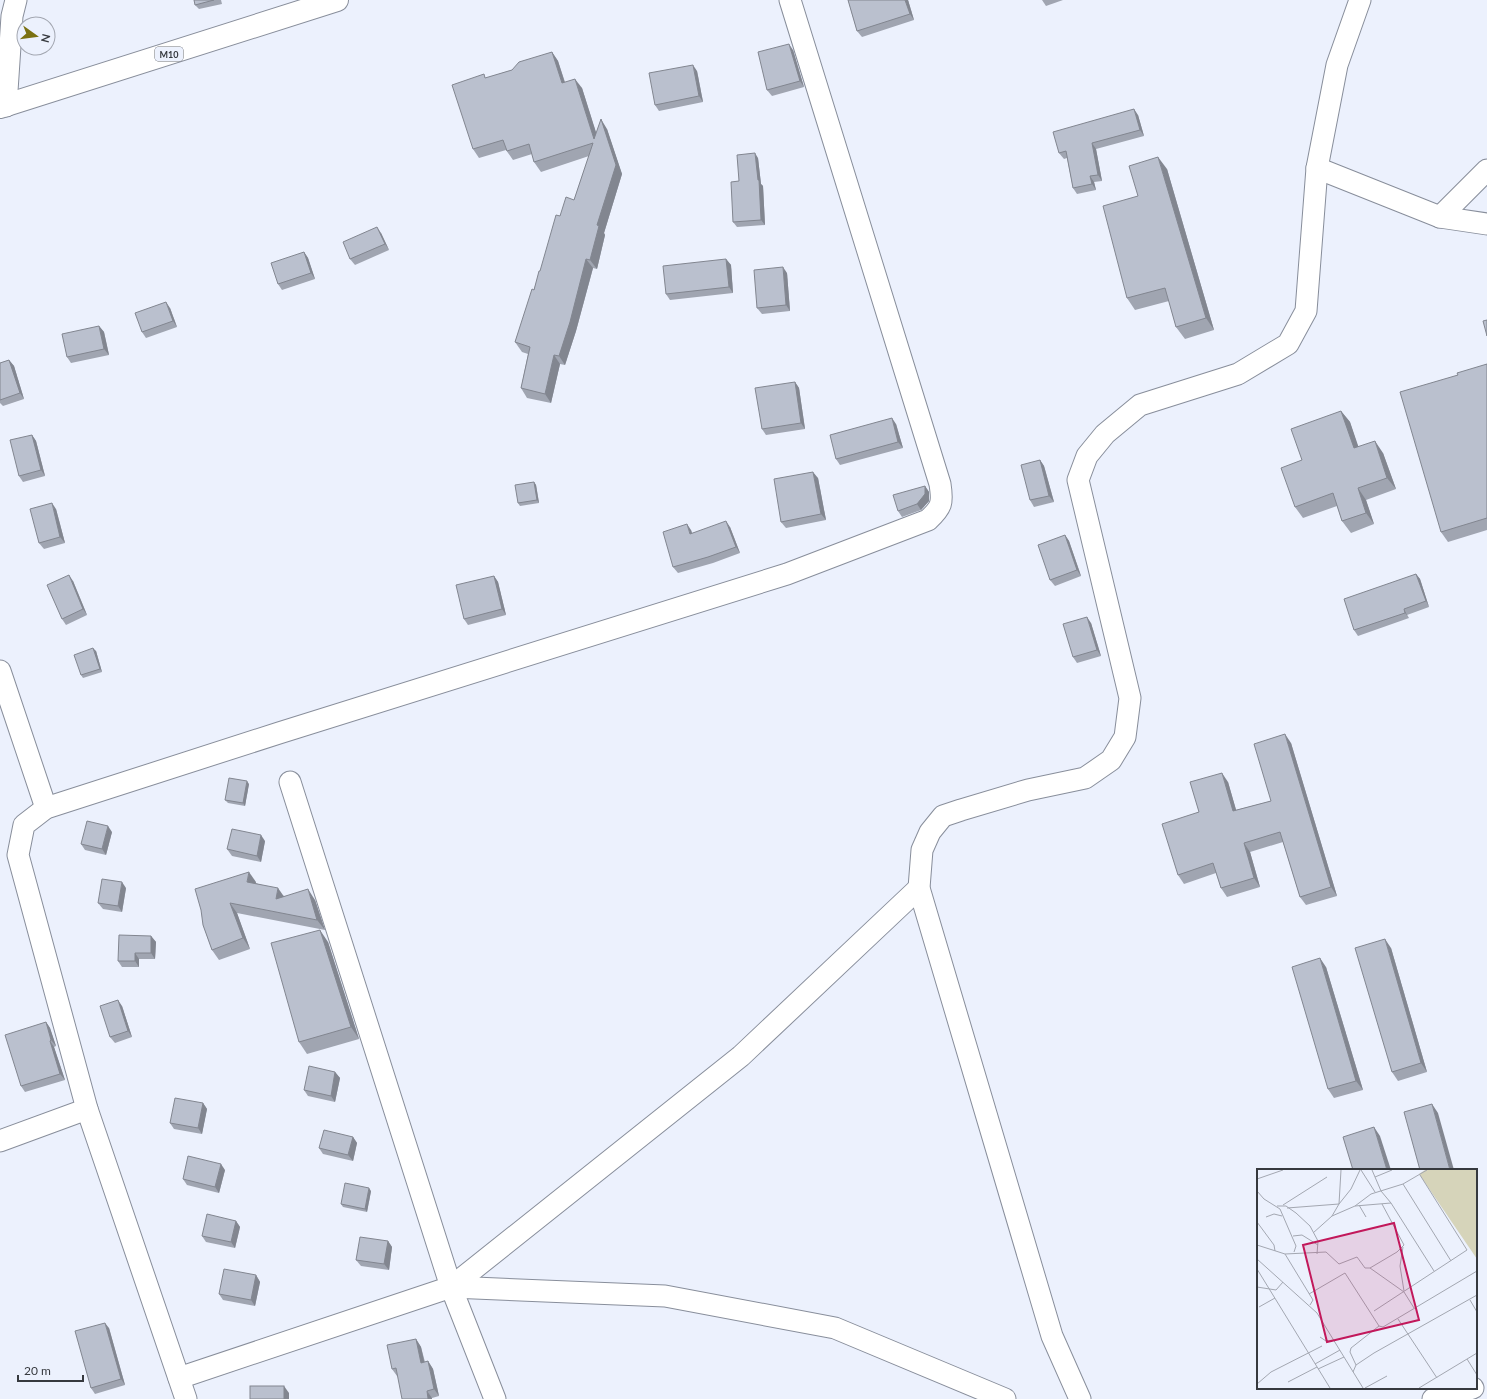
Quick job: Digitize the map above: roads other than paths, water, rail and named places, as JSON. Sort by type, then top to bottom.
[{"type":"main road","name":"M10","points":[[3,106],[337,0]]},
{"type":"street","points":[[3,106],[12,16],[16,0]]},
{"type":"street","points":[[186,1399],[87,1109],[18,855],[24,826],[46,808],[279,732],[788,574],[928,520],[939,510],[942,496],[940,484],[790,0]]},
{"type":"street","points":[[1080,1399],[1052,1336],[919,888],[922,850],[930,832],[943,816],[1028,790],[1086,778],[1111,760],[1125,737],[1130,698],[1078,480],[1087,456],[1105,434],[1140,405],[1238,374],[1288,344],[1306,311],[1317,168],[1337,65],[1360,0]]},
{"type":"street","points":[[1317,168],[1440,217],[1487,224]]},
{"type":"street","points":[[1440,217],[1487,170]]},
{"type":"street","points":[[0,671],[46,808]]},
{"type":"street","points":[[290,782],[451,1287],[495,1399]]},
{"type":"street","points":[[179,1378],[451,1287],[741,1056],[919,888]]},
{"type":"street","points":[[0,1142],[87,1109]]},
{"type":"street","points":[[451,1287],[665,1296],[835,1328],[1006,1399]]},
{"type":"street","points":[[1477,1387],[1487,1384]]},
{"type":"street","points":[[1433,1399],[1469,1389]]}]
